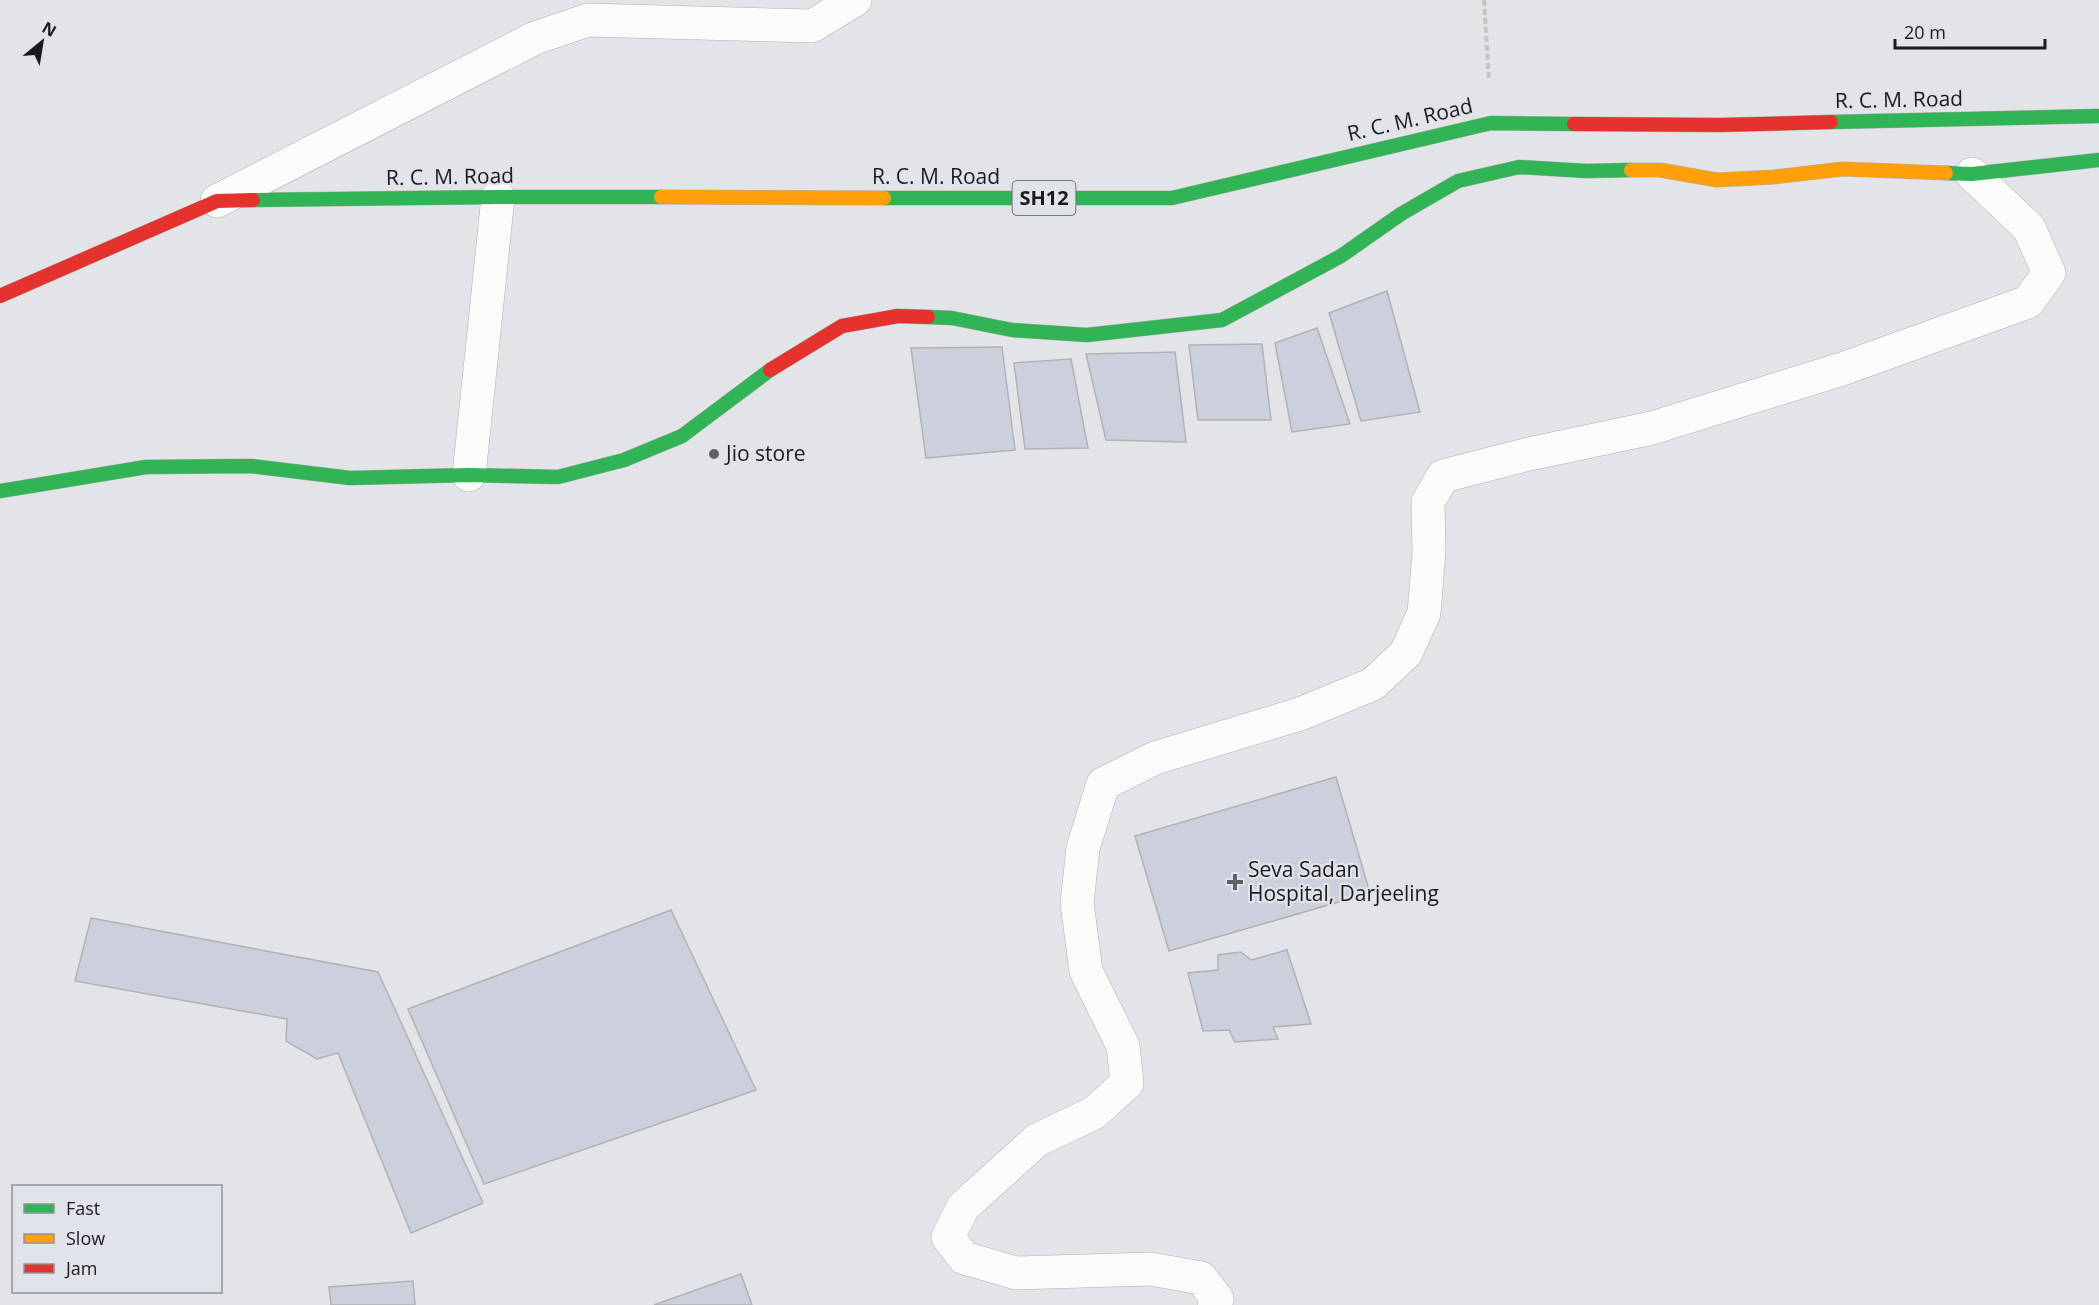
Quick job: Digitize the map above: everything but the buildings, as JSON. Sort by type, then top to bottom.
[{"type":"street","points":[[217,201],[535,38],[588,20],[812,26],[855,0]]},
{"type":"street","name":"R. C. M. Road","points":[[0,296],[217,201],[498,197],[1172,198],[1491,123],[1720,125],[2099,116]]},
{"type":"street","points":[[0,491],[146,467],[251,466],[350,478],[470,475],[558,477],[624,460],[682,436],[778,364],[842,326],[898,316],[951,318],[1012,330],[1087,335],[1222,320],[1341,256],[1401,214],[1458,181],[1519,167],[1586,171],[1660,170],[1717,180],[1774,177],[1843,169],[1972,174],[2099,160]]},
{"type":"street","points":[[1214,1305],[1217,1299],[1201,1278],[1151,1269],[1016,1273],[964,1258],[948,1237],[963,1206],[1037,1140],[1094,1113],[1126,1083],[1123,1046],[1086,971],[1077,903],[1083,848],[1104,784],[1155,758],[1300,714],[1373,684],[1406,653],[1424,613],[1429,552],[1428,502],[1443,477],[1529,454],[1652,428],[1842,369],[2028,302],[2049,273],[2030,228],[1972,174]]},
{"type":"street","points":[[470,475],[498,197]]},
{"type":"path","points":[[1485,0],[1491,123]]},
{"type":"traffic: fast","points":[[1831,122],[2099,116]]},
{"type":"traffic: fast","points":[[884,198],[1172,198],[1491,123],[1574,124]]},
{"type":"traffic: fast","points":[[1946,173],[1972,174],[2099,160]]},
{"type":"traffic: fast","points":[[928,317],[952,318],[1012,330],[1087,335],[1222,320],[1341,256],[1401,214],[1458,181],[1519,167],[1586,171],[1631,170]]},
{"type":"traffic: fast","points":[[253,200],[661,197]]},
{"type":"traffic: fast","points":[[0,491],[146,467],[251,466],[350,478],[469,475],[558,477],[624,460],[682,436],[770,370]]},
{"type":"traffic: slow","points":[[1631,170],[1660,170],[1717,180],[1774,177],[1843,169],[1946,173]]},
{"type":"traffic: slow","points":[[661,197],[884,198]]},
{"type":"traffic: jam","points":[[1574,124],[1720,125],[1831,122]]},
{"type":"traffic: jam","points":[[0,296],[217,201],[253,200]]},
{"type":"traffic: jam","points":[[770,370],[842,326],[898,316],[928,317]]},
{"type":"place","name":"Jio store","points":[[714,454]]},
{"type":"place","name":"Seva Sadan Hospital, Darjeeling","points":[[1235,882]]}]
